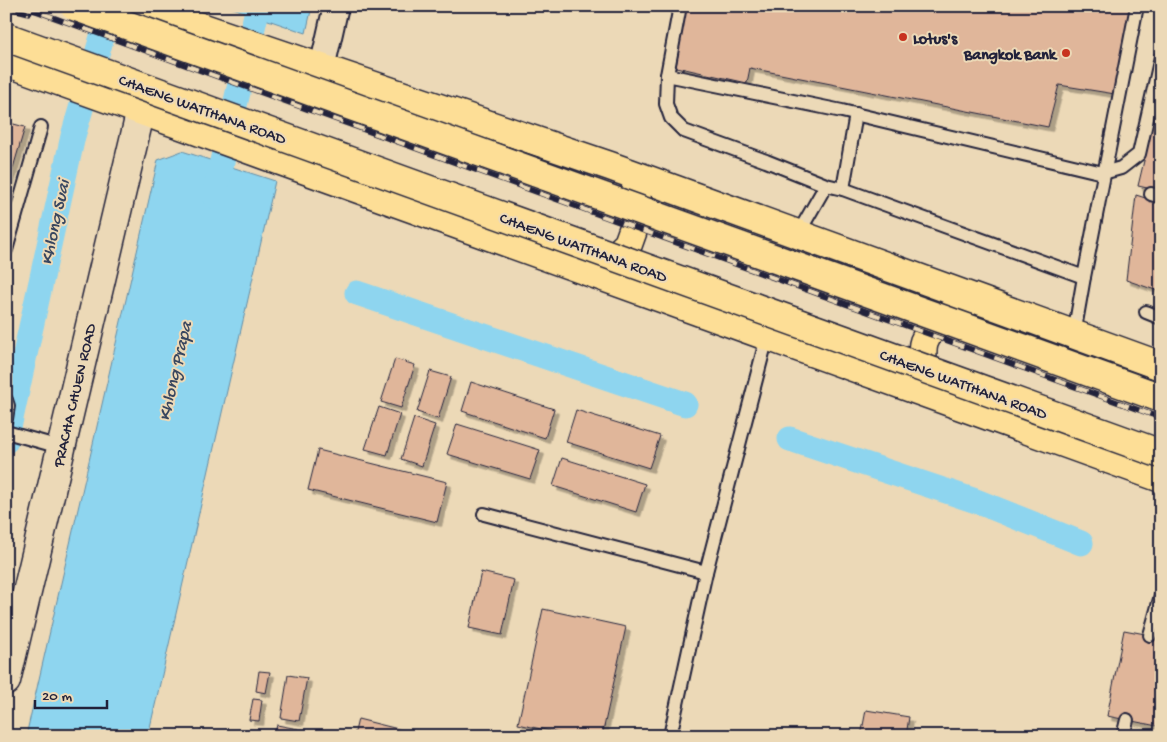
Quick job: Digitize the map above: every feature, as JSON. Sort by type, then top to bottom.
[{"type":"main road","points":[[74,6],[1161,398]]},
{"type":"main road","points":[[139,6],[610,166],[1161,366]]},
{"type":"main road","name":"CHAENG WATTHANA ROAD","points":[[6,37],[1161,454]]},
{"type":"main road","name":"CHAENG WATTHANA ROAD","points":[[6,62],[566,263],[959,407],[1161,478]]},
{"type":"main road","name":"PRACHA CHUEN ROAD","points":[[6,680],[49,444],[141,110]]},
{"type":"main road","points":[[566,263],[610,262],[628,244],[638,216],[637,189],[610,166]]},
{"type":"main road","points":[[959,407],[923,374],[924,342],[938,322],[955,310],[976,305],[1012,311]]},
{"type":"street","points":[[322,68],[336,6]]},
{"type":"lane","points":[[680,6],[667,75],[666,104],[671,118],[684,131],[826,185],[843,189],[1084,277]]},
{"type":"lane","points":[[1074,334],[1103,173],[1137,6]]},
{"type":"lane","points":[[667,75],[856,114],[1103,173],[1121,168],[1139,154],[1161,57]]},
{"type":"lane","points":[[843,189],[856,114]]},
{"type":"lane","points":[[6,250],[41,127]]},
{"type":"lane","points":[[798,234],[826,185]]},
{"type":"lane","points":[[1146,312],[1161,318]]},
{"type":"lane","points":[[670,736],[706,572],[767,337]]},
{"type":"lane","points":[[6,400],[8,406],[6,419]]},
{"type":"lane","points":[[6,432],[49,444]]},
{"type":"lane","points":[[484,514],[706,572]]},
{"type":"lane","points":[[1150,635],[1161,595]]},
{"type":"lane","points":[[1123,736],[1128,720]]},
{"type":"water","points":[[227,6],[312,6],[306,33]]},
{"type":"water","points":[[182,151],[275,181],[148,736],[26,736],[158,160]]},
{"type":"building","name":"Lotus's","points":[[686,6],[1131,6],[1115,94],[1059,85],[1048,127],[750,68],[747,83],[676,67]]},
{"type":"building","points":[[1158,102],[1161,103],[1161,191],[1138,186]]},
{"type":"building","points":[[6,122],[25,127],[6,192]]},
{"type":"building","points":[[1136,195],[1161,203],[1161,292],[1126,280]]},
{"type":"building","points":[[395,359],[415,365],[401,408],[381,402]]},
{"type":"building","points":[[430,371],[451,377],[438,419],[417,412]]},
{"type":"building","points":[[471,382],[554,409],[545,438],[462,411]]},
{"type":"building","points":[[379,407],[400,414],[387,455],[365,449]]},
{"type":"building","points":[[576,410],[660,436],[649,468],[566,442]]},
{"type":"building","points":[[414,418],[435,425],[422,466],[401,459]]},
{"type":"building","points":[[457,424],[540,450],[530,479],[447,454]]},
{"type":"building","points":[[318,450],[447,482],[437,522],[308,490]]},
{"type":"building","points":[[562,458],[645,484],[636,512],[553,486]]},
{"type":"building","points":[[481,572],[514,580],[502,635],[469,628]]},
{"type":"building","points":[[543,609],[626,627],[602,736],[573,736],[518,724]]},
{"type":"building","points":[[1124,630],[1161,637],[1161,706],[1157,726],[1107,716]]},
{"type":"building","points":[[259,671],[270,672],[266,693],[256,691]]},
{"type":"building","points":[[288,675],[307,678],[299,721],[281,718]]},
{"type":"building","points":[[253,699],[262,700],[259,721],[249,720]]},
{"type":"building","points":[[866,710],[909,717],[906,736],[861,736]]},
{"type":"building","points":[[358,719],[426,736],[354,736]]},
{"type":"building","points":[[277,725],[298,729],[296,736],[274,736]]},
{"type":"waterway","name":"Khlong Suai","points":[[6,441],[73,136],[111,6]]},
{"type":"waterway","name":"Khlong Prapa","points":[[214,196],[258,6]]},
{"type":"waterway","points":[[357,293],[685,404]]},
{"type":"waterway","points":[[790,439],[976,501],[1081,543]]},
{"type":"railway","points":[[22,6],[1161,418]]},
{"type":"railway","points":[[6,7],[29,13]]},
{"type":"place","name":"Lotus's","points":[[903,37]]},
{"type":"place","name":"Bangkok Bank","points":[[1066,53]]}]
